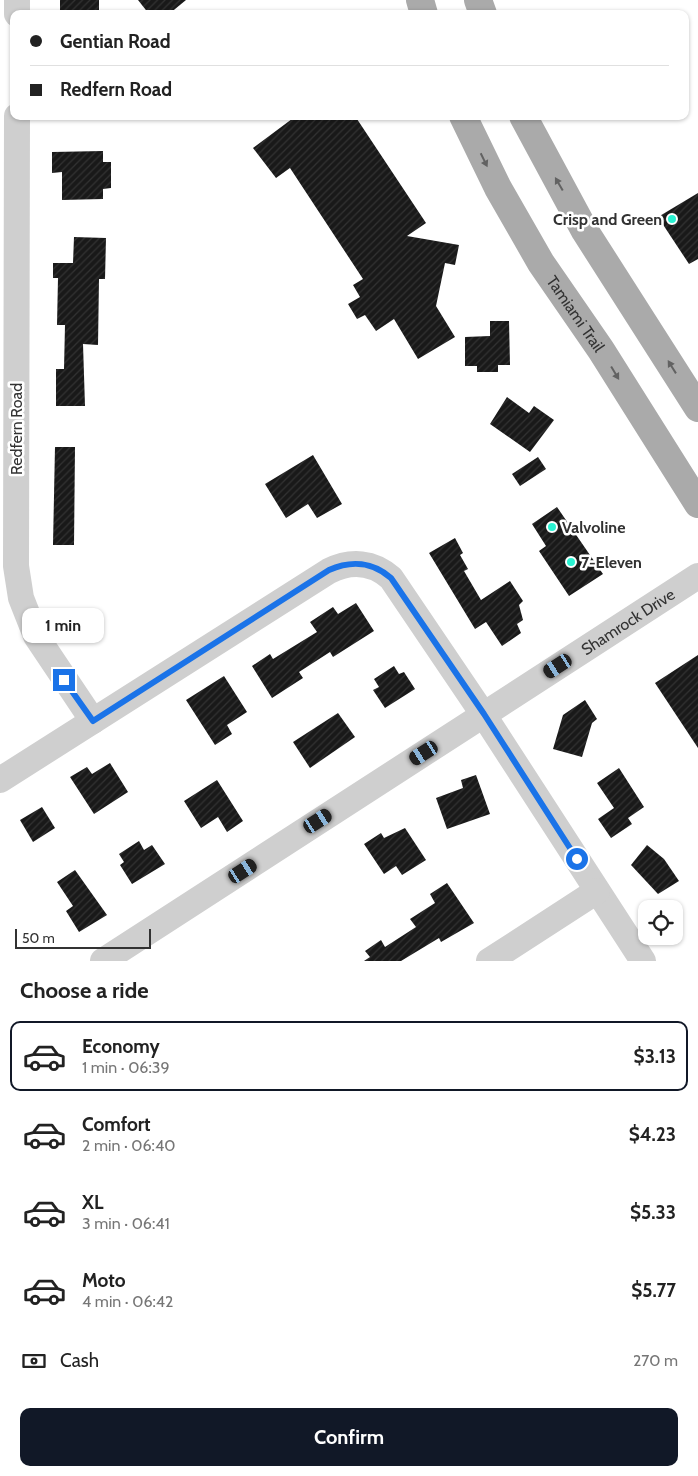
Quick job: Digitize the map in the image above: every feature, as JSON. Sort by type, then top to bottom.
[{"type":"main road","name":"Tamiami Trail","points":[[465,120],[498,188],[541,263],[601,350],[698,504]]},
{"type":"main road","points":[[525,120],[585,231],[698,408]]},
{"type":"street","name":"Redfern Road","points":[[16,120],[16,566],[21,598],[36,636],[93,721]]},
{"type":"street","points":[[0,780],[329,570],[340,565],[354,563],[371,565],[391,578],[484,714],[643,961]]},
{"type":"street","name":"Shamrock Drive","points":[[104,961],[698,576]]},
{"type":"street","points":[[489,961],[597,891]]},
{"type":"building","points":[[60,0],[99,0],[99,10],[60,10]]},
{"type":"building","points":[[138,0],[186,0],[174,10],[146,10]]},
{"type":"building","points":[[291,120],[358,120],[426,223],[407,236],[459,245],[455,265],[445,263],[436,306],[455,337],[418,359],[394,319],[376,331],[365,315],[357,319],[348,304],[360,297],[353,285],[363,279],[290,168],[276,178],[253,148]]},
{"type":"building","points":[[103,151],[103,162],[111,162],[111,188],[103,189],[103,199],[62,200],[62,172],[52,173],[52,152]]},
{"type":"building","points":[[698,193],[698,259],[689,264],[658,217]]},
{"type":"building","points":[[74,237],[106,238],[105,279],[99,279],[98,345],[83,344],[85,406],[56,406],[56,369],[64,369],[65,325],[57,325],[58,278],[53,278],[53,263],[73,263]]},
{"type":"building","points":[[490,321],[509,321],[510,365],[498,365],[498,372],[477,372],[477,366],[465,366],[465,337],[490,336]]},
{"type":"building","points":[[507,397],[529,413],[534,406],[554,420],[530,452],[490,424]]},
{"type":"building","points":[[55,447],[75,447],[74,545],[53,545]]},
{"type":"building","points":[[313,455],[342,504],[317,518],[308,504],[286,518],[265,484]]},
{"type":"building","points":[[538,457],[546,469],[520,486],[512,474]]},
{"type":"building","name":"7-Eleven","points":[[557,507],[603,574],[569,596],[539,551],[546,546],[532,524]]},
{"type":"building","points":[[455,538],[463,553],[460,555],[468,569],[464,571],[481,600],[510,581],[523,601],[519,605],[523,620],[517,624],[521,633],[502,646],[486,622],[475,629],[429,553]]},
{"type":"building","points":[[356,603],[374,631],[333,657],[330,652],[299,672],[303,678],[272,698],[252,666],[270,654],[273,659],[317,632],[310,622],[333,607],[338,614]]},
{"type":"building","points":[[698,655],[698,748],[655,683]]},
{"type":"building","points":[[394,666],[399,674],[404,672],[415,689],[385,708],[373,690],[379,687],[374,679]]},
{"type":"building","points":[[224,676],[247,712],[227,725],[232,734],[215,745],[186,700]]},
{"type":"building","points":[[585,700],[597,719],[592,723],[582,757],[553,749],[563,715]]},
{"type":"building","points":[[338,713],[355,737],[310,768],[293,742]]},
{"type":"building","points":[[110,763],[128,792],[94,814],[70,777],[87,767],[92,774]]},
{"type":"building","points":[[619,768],[644,807],[628,818],[632,824],[611,838],[598,819],[614,808],[597,783]]},
{"type":"building","points":[[476,775],[490,814],[447,829],[436,798],[463,788],[461,780]]},
{"type":"building","points":[[217,780],[243,821],[227,832],[218,817],[201,828],[184,801]]},
{"type":"building","points":[[42,807],[55,828],[33,842],[20,820]]},
{"type":"building","points":[[405,828],[426,860],[402,875],[396,866],[384,874],[364,844],[381,833],[384,838]]},
{"type":"building","points":[[139,841],[144,850],[152,845],[165,864],[132,884],[120,865],[124,862],[119,854]]},
{"type":"building","points":[[647,845],[664,859],[679,881],[658,894],[631,865]]},
{"type":"building","points":[[75,870],[107,915],[79,932],[66,911],[73,906],[57,882]]},
{"type":"building","points":[[447,883],[474,923],[441,942],[439,938],[401,961],[364,961],[370,957],[365,951],[381,940],[385,947],[416,927],[410,919],[435,903],[430,894]]},
{"type":"place","name":"Crisp and Green","points":[[672,219]]},
{"type":"place","name":"Valvoline","points":[[552,527]]},
{"type":"place","name":"7-Eleven","points":[[571,562]]},
{"type":"route","points":[[64,680],[93,721],[329,570],[340,565],[354,563],[371,565],[391,578],[484,714],[577,859]]}]
